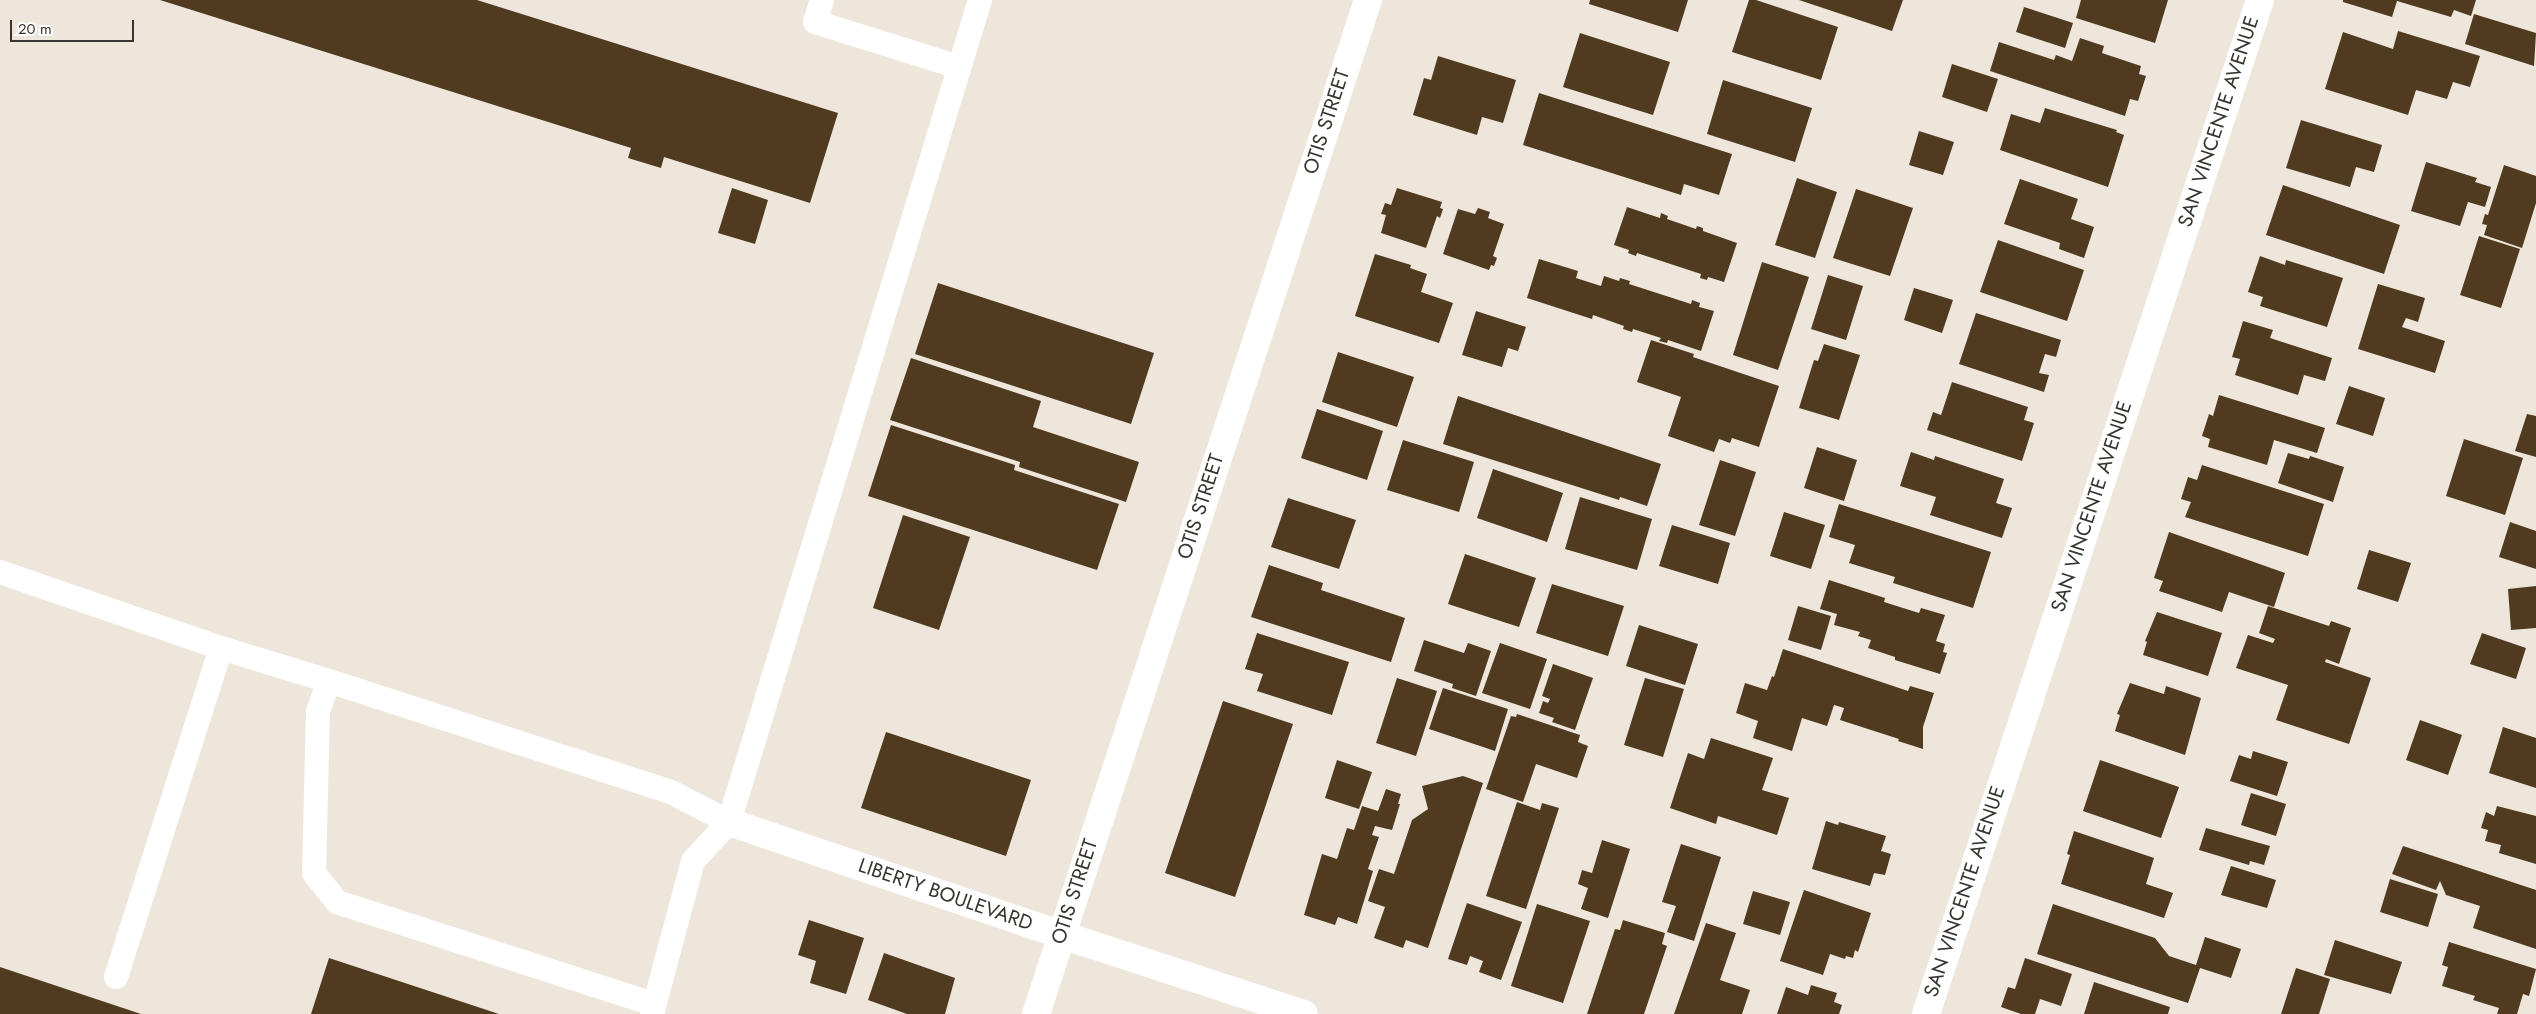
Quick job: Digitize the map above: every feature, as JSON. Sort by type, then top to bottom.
[{"type":"street","name":"OTIS STREET","points":[[1036,1014],[1368,0]]},
{"type":"street","name":"SAN VINCENTE AVENUE","points":[[1926,1014],[2260,0]]},
{"type":"street","name":"LIBERTY BOULEVARD","points":[[728,822],[1062,935],[1304,1014]]},
{"type":"lane","points":[[822,0],[814,22],[960,67]]},
{"type":"lane","points":[[329,681],[318,711],[314,873],[337,902],[652,1009],[693,861],[728,822],[980,0]]},
{"type":"lane","points":[[0,572],[221,648],[671,792],[728,822]]},
{"type":"lane","points":[[116,977],[221,648]]},
{"type":"building","points":[[160,0],[477,0],[838,113],[810,203],[664,157],[661,168],[628,158],[631,148]]},
{"type":"building","points":[[1590,0],[1688,0],[1678,32],[1589,4]]},
{"type":"building","points":[[1749,0],[1756,0],[1838,27],[1821,80],[1732,52]]},
{"type":"building","points":[[1799,0],[1903,0],[1892,31]]},
{"type":"building","points":[[2081,0],[2168,0],[2155,43],[2076,18]]},
{"type":"building","points":[[2343,0],[2476,0],[2471,16],[2454,10],[2451,17],[2397,1],[2392,17],[2343,2]]},
{"type":"building","points":[[2024,7],[2073,23],[2065,48],[2016,32]]},
{"type":"building","points":[[2474,14],[2536,33],[2534,66],[2465,44]]},
{"type":"building","points":[[2398,31],[2480,56],[2470,87],[2453,82],[2447,99],[2416,90],[2408,115],[2325,89],[2343,32],[2393,49]]},
{"type":"building","points":[[1580,33],[1670,62],[1653,115],[1563,87]]},
{"type":"building","points":[[2080,38],[2104,46],[2102,53],[2141,66],[2139,74],[2146,76],[2138,101],[2130,99],[2125,116],[1990,71],[1999,42],[2054,60],[2056,55],[2072,61]]},
{"type":"building","points":[[1438,56],[1516,80],[1503,123],[1482,117],[1477,135],[1413,115],[1424,78],[1431,80]]},
{"type":"building","points":[[1952,64],[1998,79],[1987,112],[1942,97]]},
{"type":"building","points":[[1723,80],[1812,108],[1795,162],[1707,134]]},
{"type":"building","points":[[1539,93],[1732,154],[1719,195],[1684,184],[1681,195],[1523,145]]},
{"type":"building","points":[[2045,108],[2117,130],[2116,132],[2124,135],[2108,187],[2000,150],[2011,114],[2040,123]]},
{"type":"building","points":[[2301,120],[2382,145],[2374,172],[2356,167],[2350,187],[2286,168]]},
{"type":"building","points":[[1919,131],[1954,142],[1943,175],[1909,165]]},
{"type":"building","points":[[2426,162],[2477,178],[2475,182],[2491,187],[2485,207],[2468,202],[2460,226],[2411,211]]},
{"type":"building","points":[[2504,165],[2536,176],[2536,203],[2522,248],[2484,235],[2487,225],[2482,224],[2485,214],[2488,215]]},
{"type":"building","points":[[1797,178],[1837,192],[1815,258],[1775,245]]},
{"type":"building","points":[[2020,179],[2078,199],[2071,219],[2094,227],[2084,258],[2059,249],[2060,243],[2004,224]]},
{"type":"building","points":[[2283,185],[2400,225],[2384,274],[2266,235]]},
{"type":"building","points":[[732,188],[768,200],[755,244],[718,233]]},
{"type":"building","points":[[1397,188],[1442,202],[1440,208],[1443,209],[1440,218],[1437,216],[1426,248],[1381,233],[1386,215],[1381,214],[1385,203],[1391,205]]},
{"type":"building","points":[[1856,189],[1913,208],[1890,276],[1833,258]]},
{"type":"building","points":[[1627,207],[1660,218],[1661,213],[1668,216],[1667,219],[1696,229],[1697,226],[1703,228],[1703,231],[1737,243],[1724,282],[1708,277],[1707,280],[1700,278],[1701,274],[1637,253],[1636,256],[1628,253],[1629,250],[1614,245]]},
{"type":"building","points":[[1478,208],[1490,212],[1488,218],[1504,224],[1493,256],[1497,258],[1494,266],[1491,265],[1489,270],[1443,254],[1458,209],[1475,214]]},
{"type":"building","points":[[2479,236],[2520,249],[2501,308],[2460,295]]},
{"type":"building","points":[[1998,240],[2084,270],[2067,321],[1980,292]]},
{"type":"building","points":[[1375,254],[1411,265],[1410,268],[1427,274],[1421,292],[1453,303],[1439,343],[1355,316]]},
{"type":"building","points":[[2260,256],[2285,265],[2286,260],[2343,278],[2327,327],[2260,306],[2263,297],[2248,292]]},
{"type":"building","points":[[1539,259],[1578,271],[1576,278],[1601,286],[1604,276],[1619,281],[1620,278],[1630,281],[1629,284],[1691,304],[1692,300],[1700,303],[1699,307],[1714,311],[1701,351],[1668,340],[1667,343],[1659,341],[1661,338],[1633,329],[1632,332],[1623,329],[1624,326],[1593,315],[1592,319],[1527,298]]},
{"type":"building","points":[[1762,262],[1809,277],[1778,370],[1733,355]]},
{"type":"building","points":[[1828,275],[1863,286],[1846,340],[1811,329]]},
{"type":"building","points":[[938,283],[1154,353],[1131,424],[915,354]]},
{"type":"building","points":[[2378,284],[2425,298],[2418,322],[2406,318],[2402,327],[2445,341],[2435,373],[2358,349]]},
{"type":"building","points":[[1914,288],[1953,300],[1942,333],[1904,320]]},
{"type":"building","points":[[1476,311],[1526,327],[1518,351],[1508,348],[1502,367],[1462,355]]},
{"type":"building","points":[[1976,313],[2061,340],[2056,357],[2045,354],[2039,373],[2049,375],[2044,392],[1959,364]]},
{"type":"building","points":[[2243,321],[2273,330],[2270,338],[2332,358],[2325,381],[2304,375],[2298,395],[2235,375],[2240,359],[2232,357]]},
{"type":"building","points":[[1651,340],[1694,354],[1693,357],[1779,386],[1759,447],[1732,438],[1730,443],[1719,439],[1714,452],[1668,436],[1681,397],[1637,382]]},
{"type":"building","points":[[1824,344],[1860,355],[1839,420],[1799,408],[1814,360],[1818,361]]},
{"type":"building","points":[[1338,352],[1414,377],[1397,427],[1322,402]]},
{"type":"building","points":[[911,358],[1041,401],[1033,427],[1139,462],[1126,502],[1019,467],[1020,462],[890,420]]},
{"type":"building","points":[[1952,382],[2028,407],[2024,420],[2034,423],[2022,461],[1927,430],[1933,412],[1941,415]]},
{"type":"building","points":[[2349,386],[2385,398],[2373,436],[2336,424]]},
{"type":"building","points":[[2219,395],[2325,428],[2317,453],[2274,440],[2267,465],[2208,447],[2210,439],[2202,436],[2209,414],[2213,416]]},
{"type":"building","points":[[1458,396],[1661,464],[1647,506],[1620,497],[1619,500],[1443,444]]},
{"type":"building","points":[[1317,409],[1383,431],[1367,480],[1301,458]]},
{"type":"building","points":[[2527,414],[2536,416],[2536,457],[2515,451]]},
{"type":"building","points":[[891,425],[1015,465],[1014,470],[1119,504],[1097,570],[868,496]]},
{"type":"building","points":[[2464,439],[2523,458],[2505,515],[2446,496]]},
{"type":"building","points":[[1403,440],[1474,462],[1459,512],[1387,490]]},
{"type":"building","points":[[1817,447],[1857,460],[1844,501],[1804,488]]},
{"type":"building","points":[[1911,452],[1934,460],[1935,456],[2004,479],[1996,503],[2012,508],[2002,538],[1930,515],[1936,497],[1900,486]]},
{"type":"building","points":[[2288,453],[2309,459],[2310,456],[2344,467],[2333,502],[2278,483]]},
{"type":"building","points":[[1720,460],[1756,472],[1735,536],[1699,525]]},
{"type":"building","points":[[2202,465],[2324,504],[2308,556],[2185,517],[2191,502],[2181,499],[2188,477],[2197,480]]},
{"type":"building","points":[[1493,469],[1563,493],[1547,542],[1477,518]]},
{"type":"building","points":[[1580,497],[1652,519],[1637,570],[1565,549]]},
{"type":"building","points":[[1288,498],[1356,520],[1339,569],[1271,547]]},
{"type":"building","points":[[1839,504],[1991,552],[1973,608],[1893,583],[1895,577],[1849,563],[1855,545],[1829,537]]},
{"type":"building","points":[[1784,512],[1825,525],[1811,569],[1770,556]]},
{"type":"building","points":[[903,515],[970,537],[939,630],[873,608]]},
{"type":"building","points":[[2510,522],[2536,531],[2536,569],[2499,557]]},
{"type":"building","points":[[1672,525],[1730,543],[1718,584],[1659,566]]},
{"type":"building","points":[[2169,532],[2285,573],[2274,607],[2229,592],[2222,612],[2159,591],[2163,581],[2154,578]]},
{"type":"building","points":[[2369,550],[2411,563],[2398,602],[2357,589]]},
{"type":"building","points":[[1465,554],[1536,578],[1519,627],[1448,604]]},
{"type":"building","points":[[1269,565],[1323,583],[1321,590],[1405,618],[1391,662],[1251,617]]},
{"type":"building","points":[[1829,580],[1885,598],[1884,602],[1919,613],[1921,608],[1945,615],[1936,641],[1945,644],[1943,652],[1947,653],[1940,674],[1895,660],[1895,657],[1868,648],[1871,640],[1858,636],[1860,632],[1834,625],[1837,614],[1820,609]]},
{"type":"building","points":[[1552,584],[1624,606],[1608,656],[1536,633]]},
{"type":"building","points":[[2536,586],[2536,628],[2511,630],[2508,589]]},
{"type":"building","points":[[1798,606],[1831,616],[1821,650],[1788,640]]},
{"type":"building","points":[[2268,606],[2329,626],[2331,621],[2351,628],[2339,664],[2326,659],[2325,662],[2371,678],[2349,744],[2276,720],[2288,685],[2236,668],[2248,635],[2273,643],[2275,639],[2259,633]]},
{"type":"building","points":[[2157,612],[2222,633],[2208,676],[2143,655],[2147,642],[2145,641]]},
{"type":"building","points":[[1639,625],[1698,644],[1685,685],[1626,666]]},
{"type":"building","points":[[1257,633],[1349,662],[1332,715],[1257,691],[1263,674],[1245,669]]},
{"type":"building","points":[[2482,633],[2526,648],[2516,679],[2470,664]]},
{"type":"building","points":[[1424,640],[1464,653],[1468,643],[1491,651],[1476,696],[1452,688],[1453,684],[1414,671]]},
{"type":"building","points":[[1500,643],[1547,659],[1530,709],[1482,693]]},
{"type":"building","points":[[1783,649],[1908,691],[1910,686],[1934,693],[1923,727],[1923,749],[1898,741],[1899,739],[1840,720],[1844,708],[1834,705],[1827,726],[1802,718],[1792,751],[1753,738],[1758,721],[1736,713],[1745,683],[1767,690],[1772,676],[1774,677]]},
{"type":"building","points":[[1553,664],[1593,678],[1575,730],[1552,722],[1554,718],[1539,713],[1543,701],[1548,703],[1550,699],[1542,696]]},
{"type":"building","points":[[1397,678],[1437,691],[1416,756],[1376,743]]},
{"type":"building","points":[[1645,678],[1684,689],[1663,757],[1624,745]]},
{"type":"building","points":[[2130,683],[2164,694],[2166,686],[2201,698],[2185,755],[2115,731],[2120,715],[2117,714]]},
{"type":"building","points":[[1443,688],[1508,709],[1495,751],[1429,729]]},
{"type":"building","points":[[1223,701],[1293,724],[1235,897],[1165,873]]},
{"type":"building","points":[[1517,714],[1580,735],[1578,742],[1588,746],[1577,778],[1536,764],[1523,802],[1486,789],[1511,716],[1516,717]]},
{"type":"building","points":[[2420,720],[2462,735],[2448,775],[2406,760]]},
{"type":"building","points":[[2503,727],[2536,738],[2536,788],[2489,773]]},
{"type":"building","points":[[886,732],[1031,780],[1006,856],[861,808]]},
{"type":"building","points":[[1711,738],[1773,758],[1762,790],[1789,798],[1777,835],[1718,816],[1716,824],[1670,808],[1688,753],[1704,759]]},
{"type":"building","points":[[2253,751],[2288,762],[2277,796],[2230,781],[2239,755],[2251,759]]},
{"type":"building","points":[[1337,760],[1372,772],[1359,809],[1325,798]]},
{"type":"building","points":[[2100,760],[2179,787],[2161,838],[2083,811]]},
{"type":"building","points":[[1463,776],[1483,783],[1428,948],[1406,940],[1403,948],[1374,938],[1385,907],[1368,901],[1379,869],[1394,874],[1412,820],[1428,809],[1422,786]]},
{"type":"building","points":[[1386,789],[1401,794],[1398,804],[1400,804],[1392,830],[1375,826],[1372,835],[1379,837],[1368,869],[1373,871],[1357,924],[1338,917],[1335,925],[1304,915],[1322,854],[1337,859],[1347,828],[1354,830],[1362,806],[1378,811]]},
{"type":"building","points":[[2251,793],[2286,804],[2276,836],[2241,825]]},
{"type":"building","points":[[1517,802],[1540,810],[1542,803],[1559,808],[1526,909],[1486,896]]},
{"type":"building","points":[[2497,806],[2536,816],[2536,864],[2499,853],[2501,845],[2485,841],[2488,830],[2481,828],[2486,812],[2494,816]]},
{"type":"building","points":[[1826,821],[1838,825],[1839,822],[1886,836],[1881,851],[1891,854],[1885,875],[1874,873],[1870,886],[1812,869]]},
{"type":"building","points":[[2206,828],[2270,846],[2264,865],[2250,861],[2249,865],[2199,850]]},
{"type":"building","points":[[2074,831],[2154,858],[2146,884],[2173,893],[2164,918],[2061,884],[2070,855],[2067,854]]},
{"type":"building","points":[[1602,840],[1630,849],[1608,918],[1581,909],[1588,888],[1578,884],[1582,870],[1592,873]]},
{"type":"building","points":[[1681,844],[1721,857],[1694,941],[1667,932],[1676,906],[1662,902]]},
{"type":"building","points":[[2403,846],[2536,890],[2536,949],[2473,928],[2480,906],[2446,895],[2440,881],[2436,890],[2392,874]]},
{"type":"building","points":[[2231,866],[2276,880],[2267,908],[2221,895]]},
{"type":"building","points":[[2390,879],[2438,894],[2428,927],[2380,912]]},
{"type":"building","points":[[1804,890],[1871,913],[1858,952],[1855,950],[1853,958],[1846,956],[1845,959],[1830,954],[1823,975],[1780,961]]},
{"type":"building","points":[[1753,891],[1790,902],[1780,935],[1743,924]]},
{"type":"building","points":[[1467,903],[1522,922],[1501,980],[1479,972],[1483,961],[1470,956],[1467,965],[1448,959]]},
{"type":"building","points":[[1537,904],[1590,921],[1563,1003],[1511,986]]},
{"type":"building","points":[[2053,904],[2155,938],[2169,956],[2196,965],[2205,937],[2241,949],[2231,978],[2200,968],[2188,1003],[2037,954]]},
{"type":"building","points":[[809,920],[864,938],[846,994],[810,983],[816,961],[798,955]]},
{"type":"building","points":[[1623,920],[1665,933],[1662,944],[1667,946],[1644,1014],[1587,1014],[1615,929],[1620,930]]},
{"type":"building","points":[[1706,923],[1736,933],[1720,980],[1750,990],[1742,1014],[1674,1014]]},
{"type":"building","points":[[2335,940],[2402,962],[2391,994],[2324,975]]},
{"type":"building","points":[[2449,942],[2536,969],[2529,996],[2523,994],[2517,1014],[2497,1014],[2499,1008],[2473,1000],[2475,996],[2442,986],[2448,967],[2442,965]]},
{"type":"building","points":[[884,953],[955,978],[945,1014],[907,1014],[868,1000]]},
{"type":"building","points":[[329,958],[499,1014],[311,1014]]},
{"type":"building","points":[[2025,958],[2072,974],[2061,1006],[2040,999],[2035,1014],[2021,1014],[2001,1007],[2008,987],[2015,989]]},
{"type":"building","points":[[0,967],[141,1014],[0,1014]]},
{"type":"building","points":[[2296,968],[2330,979],[2319,1014],[2281,1014]]},
{"type":"building","points":[[2094,982],[2170,1007],[2168,1014],[2084,1014]]},
{"type":"building","points":[[1811,985],[1837,993],[1834,1002],[1842,1005],[1839,1014],[1777,1014],[1786,987],[1808,995]]}]
